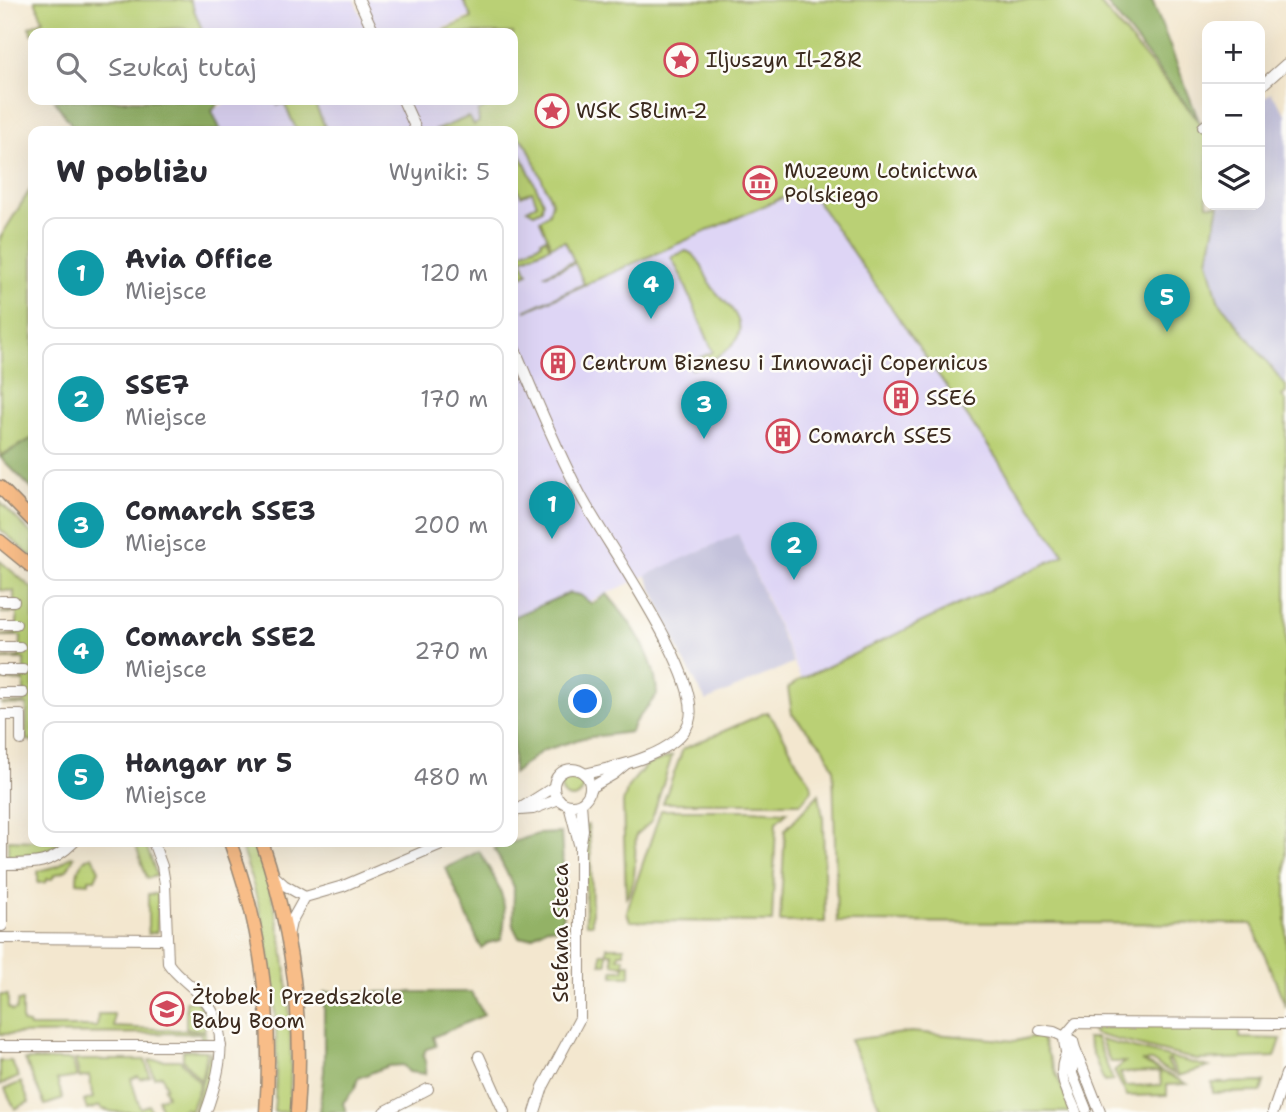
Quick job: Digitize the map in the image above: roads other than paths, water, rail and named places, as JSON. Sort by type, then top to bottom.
[{"type":"main road","points":[[0,487],[28,516]]},
{"type":"main road","points":[[0,541],[28,564]]},
{"type":"main road","points":[[232,847],[251,909],[263,976],[268,1047],[266,1112]]},
{"type":"main road","points":[[264,847],[288,937],[296,997],[299,1043],[297,1112]]},
{"type":"street","points":[[359,0],[372,28]]},
{"type":"street","points":[[1264,84],[1286,64]]},
{"type":"street","points":[[405,105],[415,126]]},
{"type":"street","points":[[518,356],[576,488],[656,620],[691,699],[691,718],[678,739],[626,764],[584,774]]},
{"type":"street","points":[[0,601],[14,601]]},
{"type":"street","points":[[0,624],[16,624]]},
{"type":"street","points":[[0,647],[20,647]]},
{"type":"street","points":[[0,670],[23,670]]},
{"type":"street","points":[[0,693],[23,693]]},
{"type":"street","points":[[21,740],[21,715],[1,715],[1,932],[166,939]]},
{"type":"street","points":[[590,788],[626,764]]},
{"type":"street","points":[[518,809],[554,787],[558,777],[568,770],[584,774],[590,788],[589,794],[581,803],[569,805],[558,799],[554,787]]},
{"type":"street","points":[[518,811],[533,809],[558,799]]},
{"type":"street","name":"Stefana Steca","points":[[535,1112],[543,1087],[580,1018],[580,848],[583,830],[581,803]]},
{"type":"street","name":"Stefana Steca","points":[[569,805],[580,848]]},
{"type":"street","points":[[1,864],[34,864],[47,861],[68,847]]},
{"type":"street","points":[[155,847],[165,884],[168,963],[210,1006],[219,1027],[221,1046],[217,1076],[206,1112]]},
{"type":"street","points":[[288,937],[291,922],[305,897],[343,886],[434,847]]},
{"type":"street","points":[[273,875],[305,897]]},
{"type":"street","points":[[1064,1037],[1076,1023],[1286,1024]]},
{"type":"street","points":[[1040,1031],[1054,1031],[1064,1037],[1100,1112]]},
{"type":"street","points":[[0,1046],[221,1046]]},
{"type":"street","points":[[1072,1053],[1072,1074],[1081,1111]]},
{"type":"street","points":[[1072,1053],[1062,1061],[1061,1073],[1081,1111]]},
{"type":"street","points":[[479,1056],[504,1112]]},
{"type":"street","points":[[1273,1112],[1286,1073]]},
{"type":"street","points":[[384,1112],[428,1089]]},
{"type":"place","name":"Iljuszyn Il-28R","points":[[681,60]]},
{"type":"place","name":"WSK SBLim-2","points":[[552,111]]},
{"type":"place","name":"Muzeum Lotnictwa Polskiego","points":[[760,183]]},
{"type":"place","name":"Comarch SSE2","points":[[651,319]]},
{"type":"place","name":"Hangar nr 5","points":[[1167,332]]},
{"type":"place","name":"Centrum Biznesu i Innowacji Copernicus","points":[[558,363]]},
{"type":"place","name":"SSE6","points":[[901,398]]},
{"type":"place","name":"Comarch SSE5","points":[[783,436]]},
{"type":"place","name":"Comarch SSE3","points":[[704,439]]},
{"type":"place","name":"Avia Office","points":[[552,539]]},
{"type":"place","name":"SSE7","points":[[794,580]]},
{"type":"place","name":"Żłobek i Przedszkole Baby Boom","points":[[167,1009]]}]
